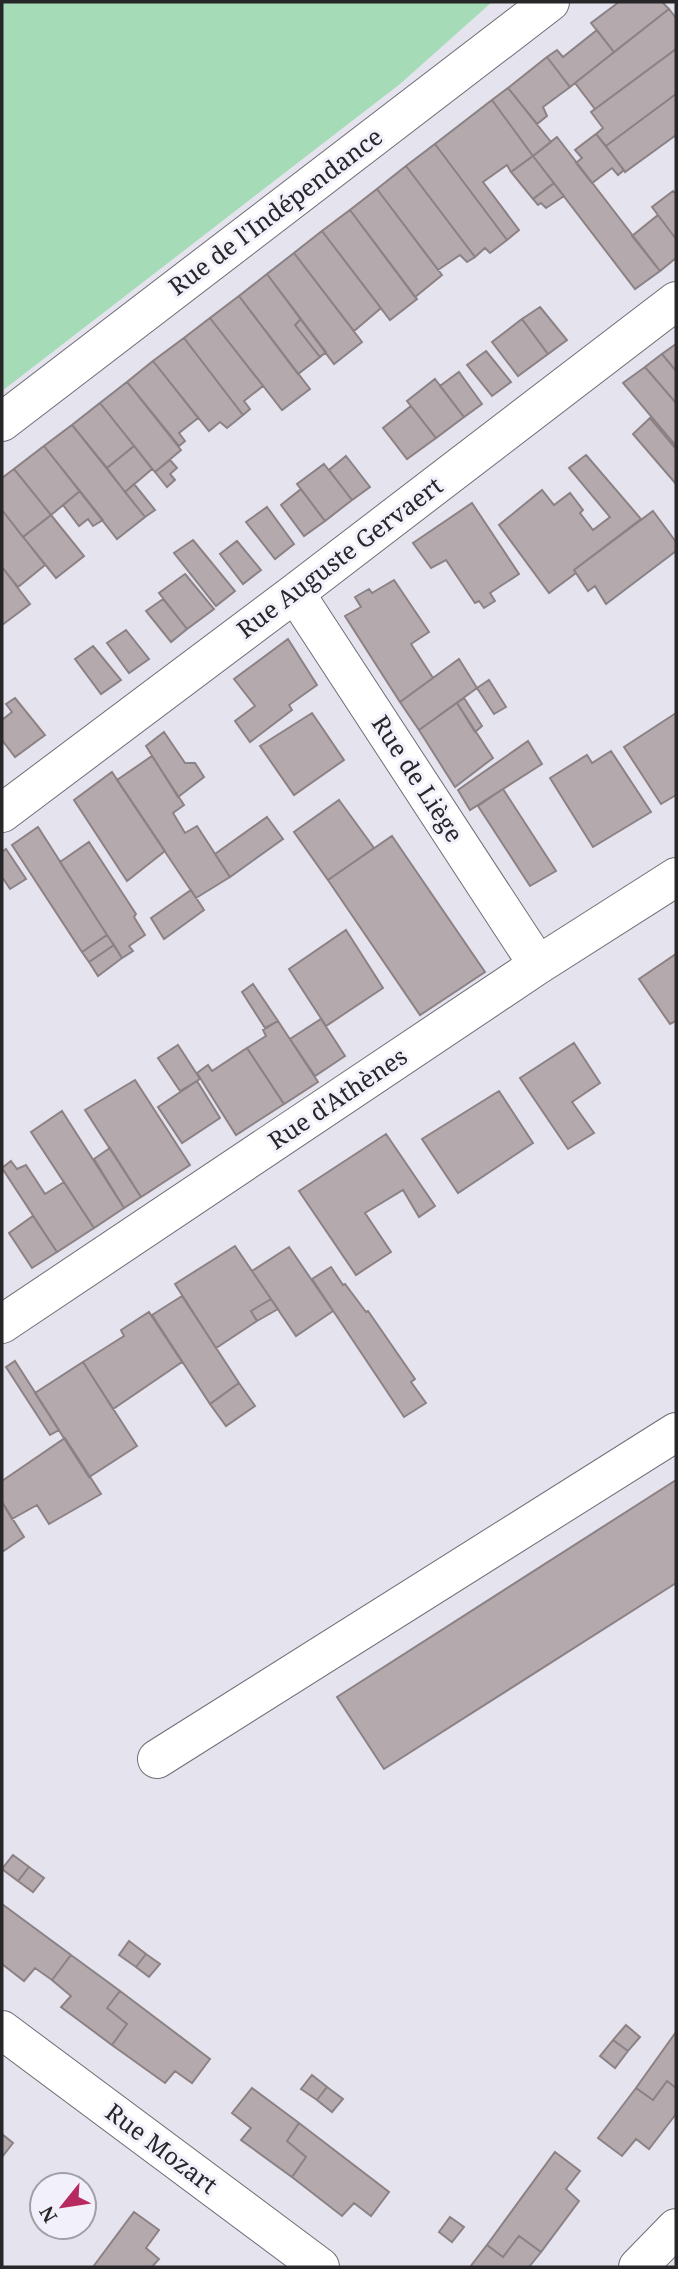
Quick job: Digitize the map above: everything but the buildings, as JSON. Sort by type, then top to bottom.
[{"type":"street","name":"Rue de l'Indépendance","points":[[2,422],[550,2]]},
{"type":"street","name":"Rue Auguste Gervaert","points":[[2,813],[676,301]]},
{"type":"street","name":"Rue de Liège","points":[[295,593],[538,965]]},
{"type":"street","name":"Rue d'Athènes","points":[[2,1324],[538,965],[676,877]]},
{"type":"street","points":[[157,1759],[676,1432]]},
{"type":"street","name":"Rue Mozart","points":[[2,2030],[274,2253],[320,2267]]},
{"type":"street","points":[[638,2267],[676,2228]]},
{"type":"green space","points":[[2,2],[492,2],[400,84],[2,391]]}]
